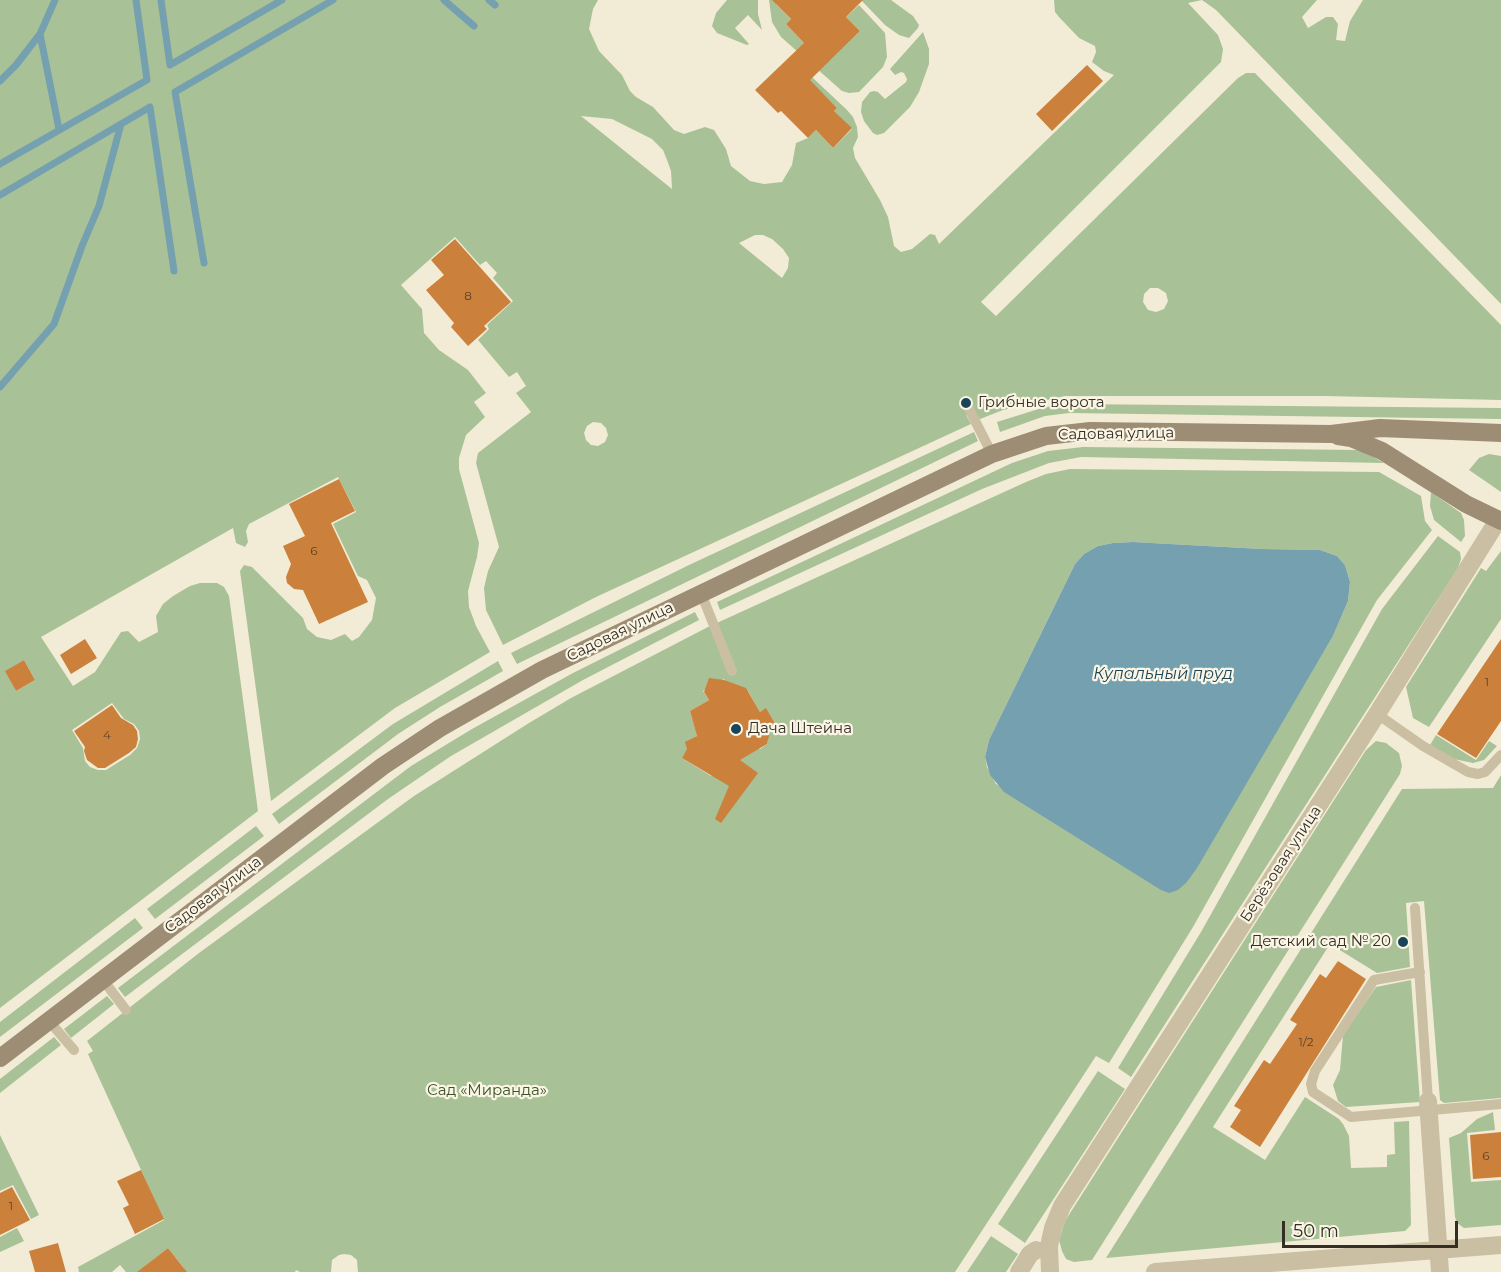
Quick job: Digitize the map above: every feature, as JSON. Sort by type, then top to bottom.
[{"type":"main road","name":"Садовая улица","points":[[0,1058],[383,766],[420,741],[542,670],[992,454],[1025,442],[1066,433],[1116,431],[1330,434],[1380,428],[1501,433]]},
{"type":"main road","name":"Садовая улица","points":[[1330,434],[1352,438],[1383,451],[1466,504],[1500,521]]},
{"type":"street","name":"Берёзовая улица","points":[[1050,1272],[1049,1246],[1062,1206],[1500,521]]},
{"type":"street","points":[[1429,1106],[1440,1272]]},
{"type":"street","points":[[1155,1272],[1501,1245]]},
{"type":"street","points":[[1019,1272],[1030,1254],[1036,1250]]},
{"type":"lane","points":[[966,403],[992,454]]},
{"type":"lane","points":[[701,593],[732,671]]},
{"type":"lane","points":[[1377,714],[1423,746],[1468,772],[1478,774],[1485,772],[1501,755]]},
{"type":"lane","points":[[1415,908],[1429,1106]]},
{"type":"lane","points":[[1420,972],[1374,980],[1315,1071],[1311,1084],[1313,1092],[1351,1117],[1429,1106],[1501,1104]]},
{"type":"lane","points":[[104,980],[126,1010]]},
{"type":"lane","points":[[49,1021],[74,1050]]},
{"type":"green space","points":[[0,0],[598,0],[593,9],[589,29],[599,51],[622,75],[630,91],[653,107],[674,130],[684,134],[705,127],[714,130],[726,149],[731,166],[750,181],[764,184],[782,182],[792,165],[796,143],[808,138],[816,130],[833,148],[852,129],[834,111],[837,108],[824,95],[821,97],[796,62],[853,117],[858,137],[853,148],[855,158],[880,200],[888,217],[894,246],[901,252],[912,249],[930,234],[935,235],[939,244],[1114,75],[1092,62],[1096,52],[1095,46],[1079,38],[1059,17],[1055,12],[1054,0],[1202,0],[1188,3],[1218,35],[1223,49],[1221,62],[981,302],[996,316],[1238,78],[1246,73],[1255,73],[1501,325],[1501,400],[1325,396],[1065,396],[1003,410],[980,419],[966,415],[971,424],[596,597],[503,645],[486,610],[484,588],[488,571],[499,547],[476,463],[478,453],[531,412],[516,393],[526,386],[517,372],[509,377],[478,340],[489,329],[487,325],[513,301],[493,278],[497,273],[486,261],[480,265],[455,237],[401,285],[422,309],[424,333],[439,350],[468,370],[486,393],[474,402],[485,417],[466,435],[459,458],[459,469],[479,543],[468,591],[469,607],[490,652],[395,708],[271,801],[240,571],[244,565],[252,567],[303,618],[307,629],[317,637],[331,640],[345,634],[352,641],[359,637],[372,620],[376,598],[367,580],[358,576],[333,524],[356,512],[338,477],[249,524],[246,531],[248,542],[245,547],[236,543],[233,528],[41,637],[73,686],[95,672],[121,632],[128,631],[139,642],[158,632],[156,616],[163,604],[173,596],[200,583],[217,583],[224,587],[229,596],[258,811],[0,1008]],"holes":[[[581,116],[612,119],[652,139],[663,150],[671,171],[672,189]],[[755,235],[763,235],[772,239],[789,258],[788,268],[782,278],[739,243]],[[1150,288],[1158,288],[1166,293],[1168,301],[1164,309],[1156,312],[1148,310],[1143,302],[1144,294]],[[593,422],[601,423],[608,435],[605,442],[598,446],[591,445],[584,433],[587,426]],[[24,660],[35,680],[16,691],[6,671]],[[112,703],[124,719],[134,724],[139,731],[140,739],[137,748],[106,770],[90,767],[85,761],[83,748],[72,730]]]},
{"type":"green space","points":[[727,0],[758,0],[758,14],[762,30],[748,15],[735,28],[749,44],[747,45],[717,33],[712,26],[716,13]]},
{"type":"green space","points":[[769,0],[780,0],[776,4],[791,19],[786,24],[805,44],[830,60],[860,31],[846,17],[859,5],[885,33],[887,57],[883,67],[859,92],[842,91],[781,37],[772,22]]},
{"type":"green space","points":[[861,0],[891,0],[913,16],[919,25],[918,28],[909,38],[899,35],[885,25]]},
{"type":"green space","points":[[1202,0],[1317,0],[1302,17],[1308,28],[1326,17],[1333,17],[1338,24],[1336,40],[1345,41],[1350,21],[1363,0],[1501,0],[1501,304],[1216,10]]},
{"type":"green space","points":[[923,32],[929,49],[929,64],[919,92],[910,107],[884,133],[877,135],[864,121],[861,112],[862,102],[870,92],[874,91],[885,99],[906,82],[904,73],[895,75],[890,69]]},
{"type":"green space","points":[[1071,404],[1501,408],[1501,419],[1069,413],[1045,416],[1000,432],[997,422],[1045,407]]},
{"type":"green space","points":[[974,432],[978,441],[517,664],[511,653],[689,565]]},
{"type":"green space","points":[[1083,447],[1361,450],[1384,463],[1081,457],[1049,463],[982,489],[720,610],[717,602],[1012,463],[1048,451]]},
{"type":"green space","points":[[1489,454],[1501,456],[1501,492],[1469,470],[1479,458]]},
{"type":"green space","name":"Сад «Миранда»","points":[[1070,469],[1379,472],[1421,496],[1425,521],[1432,530],[1377,600],[1193,927],[1109,1063],[1096,1056],[955,1272],[358,1272],[357,1260],[351,1255],[344,1254],[332,1260],[331,1272],[296,1270],[295,1272],[182,1272],[184,1268],[168,1248],[145,1266],[149,1272],[126,1272],[120,1265],[112,1272],[79,1272],[78,1267],[164,1220],[88,1054],[93,1051],[87,1041],[199,953],[414,796],[571,698],[708,627],[1046,474]],"holes":[[[1133,542],[1320,550],[1337,556],[1345,565],[1350,582],[1348,601],[1333,636],[1187,882],[996,784],[987,767],[985,757],[989,740],[1075,564],[1084,554],[1098,546]],[[724,679],[729,688],[744,693],[748,691],[760,712],[766,709],[777,727],[766,734],[767,744],[760,749],[754,747],[720,762],[711,776],[682,758],[697,735],[690,711],[709,700],[703,691]]]},
{"type":"green space","points":[[1431,492],[1461,513],[1465,536],[1461,542],[1434,520],[1430,506]]},
{"type":"green space","points":[[1438,536],[1460,552],[1461,559],[1458,568],[1131,1077],[1118,1068],[1201,932],[1382,609]]},
{"type":"green space","points":[[1501,551],[1501,619],[1429,727],[1413,718],[1406,687],[1481,568],[1486,571]]},
{"type":"green space","points":[[695,612],[699,620],[583,680],[451,756],[388,799],[125,997],[118,988],[411,766],[573,673]]},
{"type":"green space","points":[[498,661],[503,671],[398,734],[279,824],[272,814],[393,724]]},
{"type":"green space","points":[[1436,735],[1476,760],[1489,741],[1497,746],[1484,760],[1473,763],[1454,759],[1430,745]]},
{"type":"green space","points":[[1376,741],[1386,743],[1399,753],[1402,766],[1400,774],[1092,1260],[1074,1262],[1066,1259],[1059,1240],[1065,1221],[1366,750]]},
{"type":"green space","name":"Детский сад № 20","points":[[1501,775],[1501,1098],[1444,1103],[1440,1100],[1424,901],[1406,903],[1410,967],[1377,973],[1330,944],[1213,1127],[1265,1160],[1305,1097],[1343,1124],[1349,1136],[1351,1168],[1387,1167],[1387,1155],[1395,1154],[1394,1122],[1409,1121],[1411,1225],[1405,1231],[1106,1258],[1402,789],[1493,788]]},
{"type":"green space","points":[[256,826],[264,836],[155,919],[147,909]]},
{"type":"green space","points":[[135,918],[143,928],[0,1037],[0,1022]]},
{"type":"green space","points":[[1411,980],[1420,1102],[1346,1107],[1338,1101],[1333,1085],[1340,1070],[1343,1035],[1376,987]]},
{"type":"green space","points":[[107,996],[114,1004],[71,1038],[64,1029]]},
{"type":"green space","points":[[54,1037],[61,1045],[0,1093],[0,1079]]},
{"type":"green space","points":[[1098,1071],[1125,1089],[1025,1243],[998,1224]]},
{"type":"green space","points":[[1493,1112],[1495,1130],[1467,1133],[1471,1182],[1501,1180],[1501,1225],[1464,1228],[1457,1223],[1455,1217],[1449,1138],[1461,1133],[1477,1119]]},
{"type":"green space","points":[[0,1135],[39,1215],[31,1219],[13,1185],[0,1191]]},
{"type":"green space","points":[[17,1228],[24,1241],[0,1252],[0,1237]]},
{"type":"green space","points":[[991,1236],[1018,1254],[1006,1272],[967,1272]]},
{"type":"water","name":"Купальный пруд","points":[[1133,542],[1320,550],[1337,556],[1345,565],[1350,582],[1348,601],[1333,636],[1197,868],[1187,882],[1178,890],[1169,893],[1004,792],[990,775],[985,757],[989,740],[1075,564],[1084,554],[1098,546]]},
{"type":"building","points":[[772,0],[863,0],[846,17],[860,31],[810,80],[837,108],[834,111],[852,128],[833,148],[816,130],[808,138],[781,111],[778,113],[755,90],[804,43],[786,24],[791,19]]},
{"type":"building","points":[[1087,65],[1103,81],[1052,131],[1036,114]]},
{"type":"building","points":[[455,239],[511,302],[484,326],[487,329],[468,346],[451,327],[454,323],[426,290],[444,275],[431,260]]},
{"type":"building","points":[[339,479],[355,511],[331,523],[368,602],[319,624],[303,590],[294,589],[287,583],[286,577],[291,564],[283,546],[305,536],[289,504]]},
{"type":"building","points":[[85,639],[97,658],[71,674],[60,655]]},
{"type":"building","points":[[1501,639],[1501,721],[1476,758],[1437,734]]},
{"type":"building","points":[[24,660],[35,680],[16,691],[5,671]]},
{"type":"building","name":"Дача Штейна","points":[[709,678],[724,680],[746,688],[760,712],[766,708],[777,727],[770,732],[767,744],[740,760],[758,773],[721,823],[715,819],[729,786],[682,758],[687,749],[685,742],[697,736],[690,711],[709,700],[704,692]]},
{"type":"building","points":[[112,705],[121,718],[133,725],[138,739],[136,747],[129,753],[105,768],[98,768],[87,760],[85,747],[74,731]]},
{"type":"building","points":[[1338,961],[1366,979],[1260,1147],[1230,1127],[1241,1110],[1234,1106],[1264,1060],[1270,1064],[1297,1024],[1290,1020],[1320,974],[1326,978]]},
{"type":"building","points":[[1501,1132],[1501,1177],[1473,1179],[1470,1135]]},
{"type":"building","points":[[141,1170],[164,1219],[135,1234],[123,1208],[129,1205],[117,1181]]},
{"type":"building","points":[[12,1187],[30,1220],[0,1235],[0,1193]]},
{"type":"building","points":[[58,1243],[66,1272],[35,1272],[29,1251]]},
{"type":"building","points":[[168,1248],[187,1272],[137,1272]]},
{"type":"waterway","points":[[0,81],[16,65],[40,34],[55,0]]},
{"type":"waterway","points":[[0,164],[147,80],[136,0]]},
{"type":"waterway","points":[[161,0],[170,65],[282,0]]},
{"type":"waterway","points":[[204,263],[175,92],[333,0]]},
{"type":"waterway","points":[[444,0],[474,26]]},
{"type":"waterway","points":[[489,0],[495,5]]},
{"type":"waterway","points":[[40,34],[59,129]]},
{"type":"waterway","points":[[0,195],[150,107],[174,271]]},
{"type":"waterway","points":[[0,387],[54,324],[99,206],[121,124]]},
{"type":"place","name":"Грибные ворота","points":[[966,403]]},
{"type":"place","name":"Дача Штейна","points":[[736,729]]},
{"type":"place","name":"Детский сад № 20","points":[[1403,942]]}]
